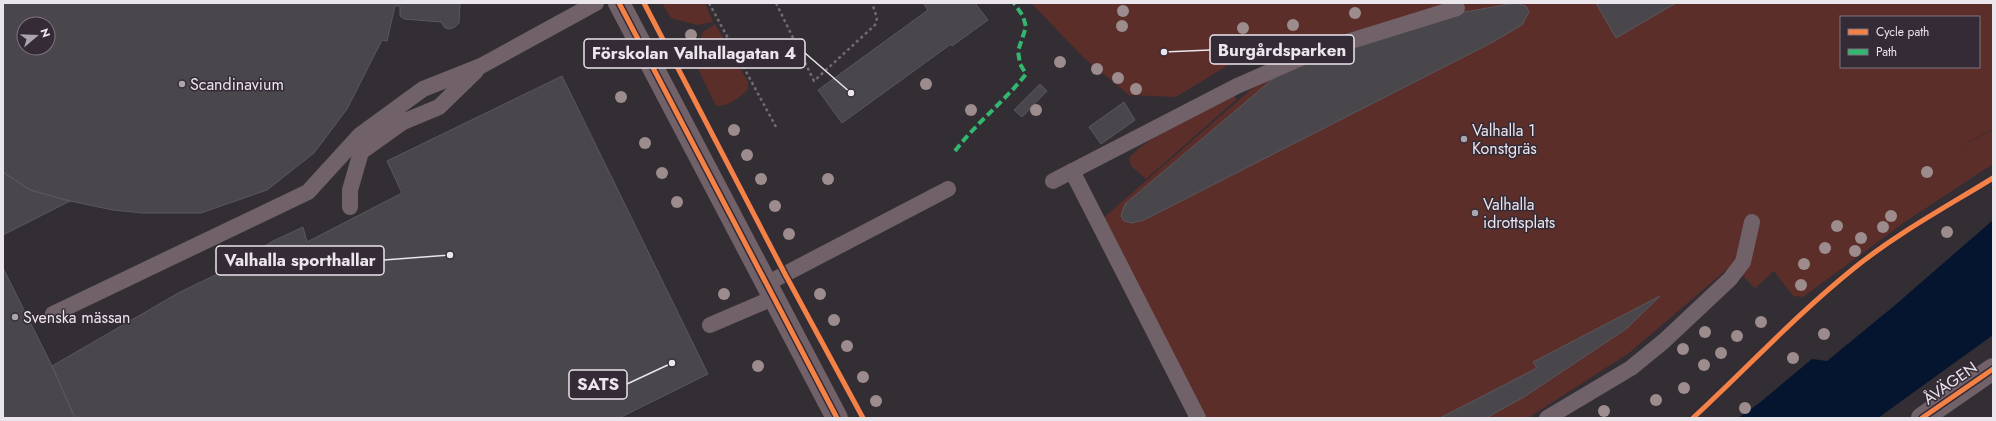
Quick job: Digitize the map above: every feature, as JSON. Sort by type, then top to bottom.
[{"type":"street","points":[[619,3],[836,418]]},
{"type":"street","name":"ÅVÄGEN","points":[[1922,418],[1993,369]]},
{"type":"lane","points":[[53,314],[308,192],[360,135],[423,89],[481,66],[596,3]]},
{"type":"lane","points":[[1053,181],[1237,86],[1308,56],[1458,8]]},
{"type":"lane","points":[[350,207],[350,190],[362,152],[403,122],[439,107],[481,66]]},
{"type":"lane","points":[[1072,171],[1198,418]]},
{"type":"lane","points":[[710,325],[948,189]]},
{"type":"lane","points":[[1547,418],[1631,368],[1664,341],[1730,279],[1743,262],[1752,222]]},
{"type":"path","points":[[710,3],[776,127]]},
{"type":"path","points":[[776,3],[814,81],[875,26],[877,18],[872,3]]},
{"type":"shaded area","points":[[662,3],[705,3],[713,22],[697,25],[671,18]]},
{"type":"shaded area","points":[[1031,3],[1449,3],[1344,35],[1256,48],[1176,97],[1129,95],[1083,57]]},
{"type":"shaded area","name":"Valhalla idrottsplats","points":[[1460,3],[1993,3],[1993,129],[1952,151],[1993,130],[1993,164],[1906,221],[1803,297],[1793,296],[1774,271],[1755,288],[1732,265],[1629,353],[1528,418],[1203,418],[1101,220],[1277,67]]},
{"type":"shaded area","points":[[715,24],[748,82],[748,89],[742,95],[730,103],[721,106],[717,106],[714,102],[693,58],[703,32]]},
{"type":"shaded area","points":[[1234,96],[1237,99],[1146,179],[1131,166],[1129,158],[1150,140]]},
{"type":"water","points":[[1993,220],[1993,335],[1878,418],[1738,418],[1758,404],[1812,359],[1827,361],[1894,306]]},
{"type":"building","name":"Scandinavium","points":[[3,3],[460,3],[459,23],[450,29],[445,28],[441,22],[404,19],[400,16],[400,6],[395,6],[387,41],[382,40],[347,109],[314,153],[267,190],[201,213],[143,213],[113,210],[70,201],[30,190],[3,172]]},
{"type":"building","points":[[923,3],[975,3],[988,20],[952,46],[951,44],[842,123],[818,90],[928,10]]},
{"type":"building","points":[[1515,3],[1526,6],[1529,12],[1522,25],[1493,42],[1144,220],[1132,223],[1124,221],[1121,216],[1125,204],[1280,73],[1316,54],[1443,16]]},
{"type":"building","points":[[1596,3],[1676,3],[1616,38]]},
{"type":"building","points":[[562,76],[708,374],[619,418],[75,418],[52,366],[180,292],[230,268],[273,241],[303,227],[307,242],[402,193],[387,161]]},
{"type":"building","points":[[1040,84],[1047,91],[1022,117],[1014,110]]},
{"type":"building","points":[[1124,102],[1135,120],[1101,144],[1089,127]]},
{"type":"building","points":[[3,172],[30,190],[70,201],[3,235]]},
{"type":"building","name":"Svenska mässan","points":[[3,268],[52,366],[75,418],[3,418]]},
{"type":"building","points":[[1660,296],[1626,329],[1524,397],[1486,418],[1440,418],[1537,368],[1533,362]]},
{"type":"marked path","points":[[955,151],[1026,74],[1020,64],[1018,51],[1026,27],[1023,16],[1014,3]]},
{"type":"cycle path","points":[[619,3],[837,418]]},
{"type":"cycle path","points":[[644,3],[785,274],[863,418]]},
{"type":"cycle path","points":[[1693,418],[1792,323],[1869,256],[1904,232],[1993,178]]},
{"type":"cycle path","points":[[1922,418],[1993,369]]},
{"type":"place","name":"Burgårdsparken","points":[[1164,52]]},
{"type":"place","name":"Scandinavium","points":[[182,84]]},
{"type":"place","name":"Förskolan Valhallagatan 4","points":[[851,93]]},
{"type":"place","name":"Valhalla 1 Konstgräs","points":[[1464,139]]},
{"type":"place","name":"Valhalla idrottsplats","points":[[1475,213]]},
{"type":"place","name":"Valhalla sporthallar","points":[[450,255]]},
{"type":"place","name":"Svenska mässan","points":[[15,317]]},
{"type":"place","name":"SATS","points":[[672,363]]}]
